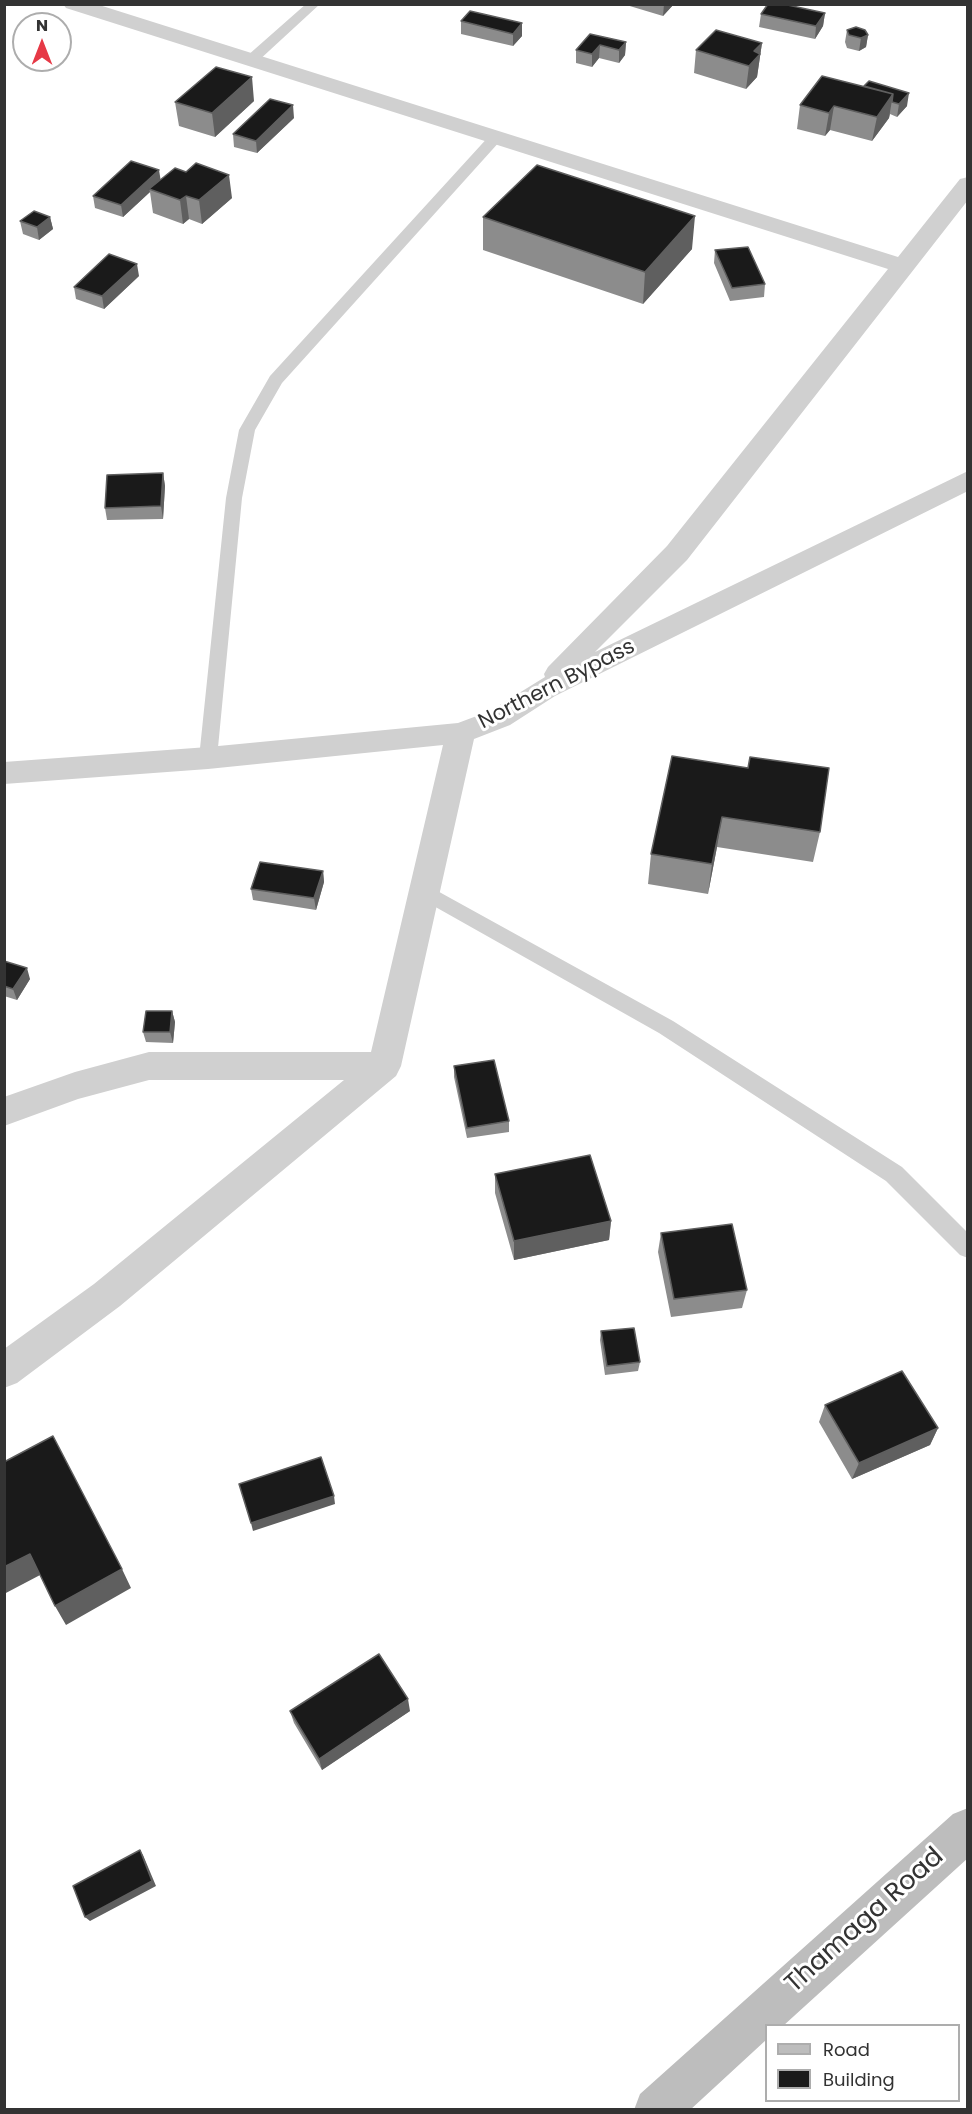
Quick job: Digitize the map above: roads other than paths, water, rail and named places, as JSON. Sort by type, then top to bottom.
[{"type":"main road","name":"Thamaga Road","points":[[656,2109],[968,1829]]},
{"type":"street","points":[[73,4],[903,266]]},
{"type":"street","points":[[545,689],[619,609],[677,553],[968,184]]},
{"type":"street","name":"Northern Bypass","points":[[4,773],[208,758],[461,733],[500,718],[545,689],[968,480]]},
{"type":"street","points":[[4,1371],[106,1295],[384,1066],[461,733]]},
{"type":"street","points":[[4,1112],[75,1086],[149,1066],[384,1066]]},
{"type":"lane","points":[[252,59],[314,4]]},
{"type":"lane","points":[[208,758],[234,498],[247,430],[276,380],[496,137]]},
{"type":"lane","points":[[423,891],[666,1026],[894,1174],[968,1248]]}]
